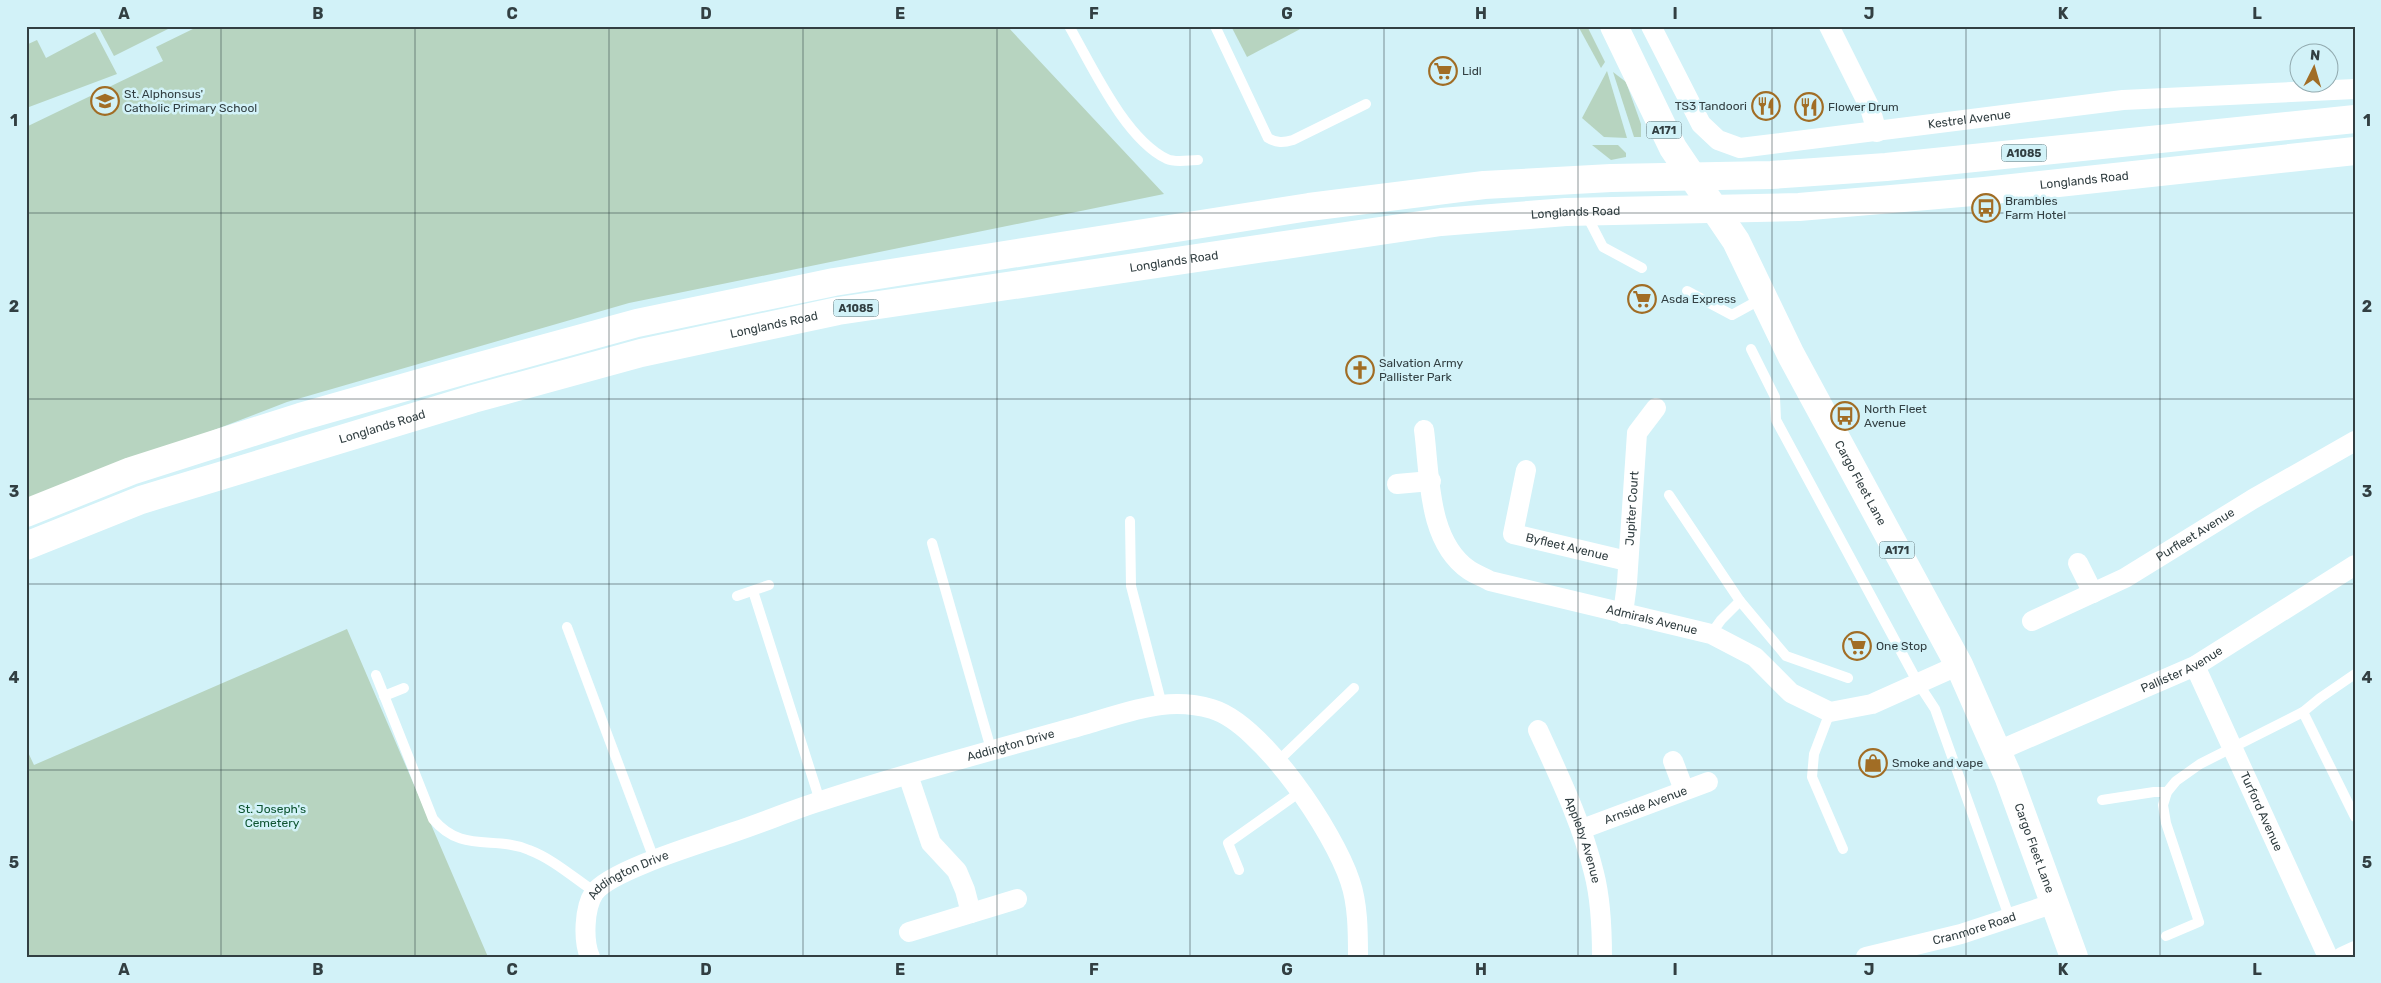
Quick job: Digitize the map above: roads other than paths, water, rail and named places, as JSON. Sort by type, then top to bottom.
[{"type":"main road","name":"Cargo Fleet Lane","points":[[1614,26],[1673,148],[1736,241],[1828,425],[1959,664],[1998,751],[2074,957]]},
{"type":"main road","name":"A1085","points":[[26,512],[131,470],[347,403],[637,323],[824,284],[1309,207],[1455,188],[1591,179],[1771,175],[1886,168],[2355,120]]},
{"type":"main road","name":"Longlands Road","points":[[26,546],[141,500],[473,399],[641,353],[848,310],[1442,222],[1585,212],[1799,207],[1984,191],[2355,151]]},
{"type":"street","name":"Kestrel Avenue","points":[[1650,26],[1700,124],[1718,140],[1727,145],[1740,148],[2123,100],[2355,89]]},
{"type":"street","points":[[1829,26],[1870,108],[1877,132]]},
{"type":"street","name":"Jupiter Court","points":[[1622,614],[1627,583],[1627,560],[1637,433],[1656,408]]},
{"type":"street","name":"Admirals Avenue","points":[[1424,430],[1434,503],[1444,540],[1468,569],[1490,581],[1711,634],[1755,657],[1791,693],[1830,712]]},
{"type":"street","name":"Purfleet Avenue","points":[[2032,621],[2125,578],[2253,499],[2355,441]]},
{"type":"street","name":"Byfleet Avenue","points":[[1526,470],[1513,534],[1627,560]]},
{"type":"street","points":[[1397,484],[1431,481]]},
{"type":"street","points":[[2078,563],[2093,593]]},
{"type":"street","name":"Pallister Avenue","points":[[1998,751],[2195,666],[2355,564]]},
{"type":"street","points":[[1830,712],[1872,704],[1959,664]]},
{"type":"street","name":"Turford Avenue","points":[[2195,666],[2328,957]]},
{"type":"street","name":"Addington Drive","points":[[590,957],[586,947],[586,918],[595,892],[618,875],[654,860],[820,801],[991,749],[1162,705],[1182,704],[1225,714],[1244,728],[1277,762],[1324,826],[1351,882],[1356,910],[1358,957]]},
{"type":"street","name":"Appleby Avenue","points":[[1538,730],[1582,829],[1595,874],[1602,957]]},
{"type":"street","points":[[1673,761],[1684,790]]},
{"type":"street","points":[[908,775],[931,843],[957,871],[966,890],[971,913]]},
{"type":"street","name":"Arnside Avenue","points":[[1582,829],[1708,782]]},
{"type":"street","points":[[909,932],[1017,900]]},
{"type":"street","name":"Cranmore Road","points":[[1866,957],[1961,934],[2055,903]]},
{"type":"street","points":[[2342,957],[2355,951]]},
{"type":"lane","points":[[1069,26],[1124,120],[1153,149],[1169,160],[1198,160]]},
{"type":"lane","points":[[1215,26],[1268,138],[1281,143],[1293,140],[1366,104]]},
{"type":"lane","points":[[1585,212],[1602,247],[1642,268]]},
{"type":"lane","points":[[1688,291],[1732,314],[1764,298]]},
{"type":"lane","points":[[1751,349],[1775,398],[1776,420],[1918,683],[1935,708],[2010,918]]},
{"type":"lane","points":[[1669,495],[1740,601],[1786,656],[1848,678]]},
{"type":"lane","points":[[1130,521],[1131,586],[1162,705]]},
{"type":"lane","points":[[932,543],[991,749]]},
{"type":"lane","points":[[737,596],[769,585]]},
{"type":"lane","points":[[753,591],[820,801]]},
{"type":"lane","points":[[1711,634],[1721,620],[1740,601]]},
{"type":"lane","points":[[567,627],[654,860]]},
{"type":"lane","points":[[2166,936],[2199,922],[2166,823],[2163,805],[2168,792],[2176,781],[2200,764],[2232,750],[2303,712],[2355,674]]},
{"type":"lane","points":[[376,675],[433,818],[443,830],[470,842],[528,849],[595,892]]},
{"type":"lane","points":[[384,696],[404,688]]},
{"type":"lane","points":[[1277,762],[1354,688]]},
{"type":"lane","points":[[1830,712],[1814,754],[1812,777],[1843,849]]},
{"type":"lane","points":[[2303,712],[2355,817]]},
{"type":"lane","points":[[1239,870],[1228,843],[1298,790]]},
{"type":"lane","points":[[2102,800],[2154,792],[2168,792]]},
{"type":"place","name":"Lidl","points":[[1443,71]]},
{"type":"place","name":"St. Alphonsus' Catholic Primary School","points":[[105,101]]},
{"type":"place","name":"TS3 Tandoori","points":[[1766,106]]},
{"type":"place","name":"Flower Drum","points":[[1809,107]]},
{"type":"place","name":"Brambles Farm Hotel","points":[[1986,208]]},
{"type":"place","name":"Asda Express","points":[[1642,299]]},
{"type":"place","name":"Salvation Army Pallister Park","points":[[1360,370]]},
{"type":"place","name":"North Fleet Avenue","points":[[1845,416]]},
{"type":"place","name":"One Stop","points":[[1857,646]]},
{"type":"place","name":"Smoke and vape","points":[[1873,763]]},
{"type":"park label","name":"St. Joseph's Cemetery","points":[[272,816]]}]
